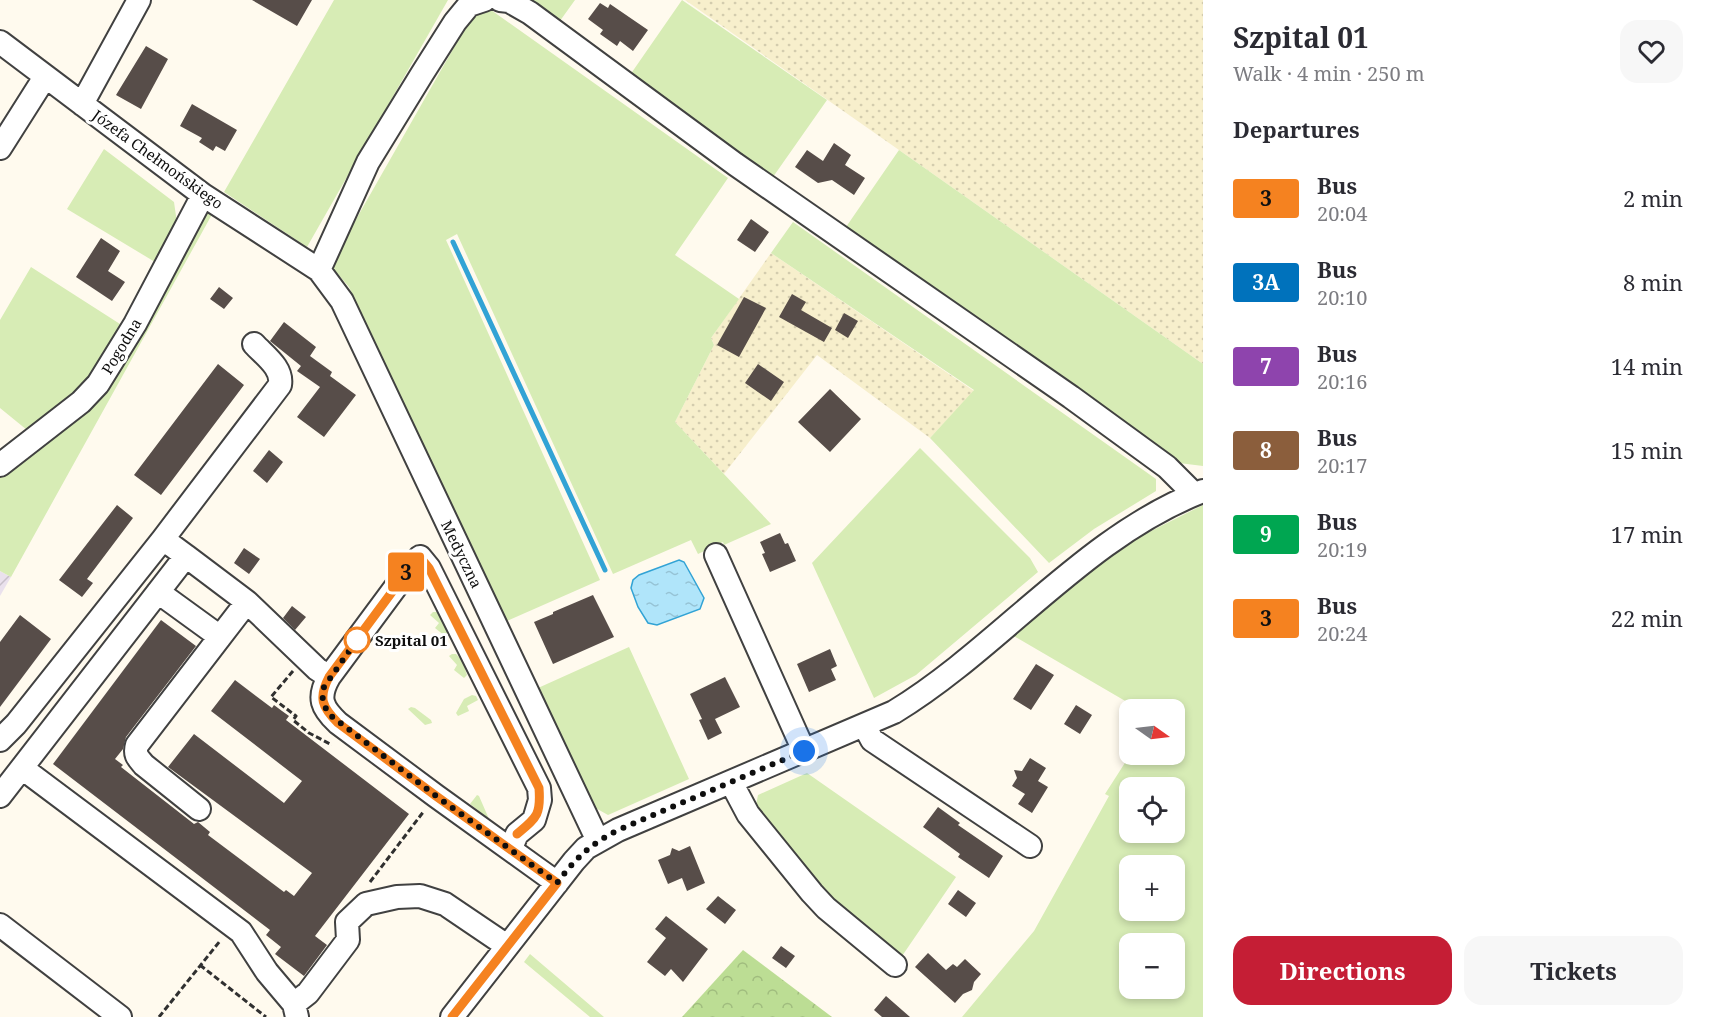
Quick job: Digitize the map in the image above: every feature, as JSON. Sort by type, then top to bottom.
[{"type":"street","points":[[82,104],[139,0]]},
{"type":"street","points":[[320,270],[368,162],[455,22],[470,5],[484,0]]},
{"type":"street","points":[[452,1017],[574,861],[598,841],[618,830],[894,712],[934,685],[1122,532],[1199,492],[1071,397],[744,171],[530,13],[510,1],[500,0]]},
{"type":"street","name":"Józefa Chełmońskiego","points":[[0,42],[203,195],[320,270]]},
{"type":"street","points":[[0,148],[45,77]]},
{"type":"street","name":"Pogodna","points":[[0,465],[81,402],[98,384],[135,324],[203,195]]},
{"type":"street","name":"Medyczna","points":[[320,270],[342,301],[598,841]]},
{"type":"street","points":[[0,740],[16,724],[164,539],[280,385],[282,377],[278,369],[254,344]]},
{"type":"street","points":[[450,530],[409,569],[329,677],[322,696],[324,705],[330,715],[436,796],[557,883]]},
{"type":"street","points":[[164,539],[247,602],[305,658],[329,677]]},
{"type":"street","points":[[716,555],[804,751]]},
{"type":"street","points":[[0,796],[186,556]]},
{"type":"street","points":[[420,557],[429,568],[539,788],[540,800],[534,820],[517,834],[511,848]]},
{"type":"street","points":[[158,592],[220,637]]},
{"type":"street","points":[[199,809],[144,765],[135,751],[137,745],[247,602]]},
{"type":"street","points":[[864,725],[872,740],[1030,846]]},
{"type":"street","points":[[22,768],[241,932],[296,1011],[348,940],[347,922],[366,904],[397,897],[420,896],[445,904],[507,946]]},
{"type":"street","points":[[732,782],[748,814],[812,893],[826,908],[895,965]]},
{"type":"street","points":[[0,925],[120,1017]]},
{"type":"path","points":[[294,669],[271,697],[296,716],[293,720],[309,733],[336,747]]},
{"type":"path","points":[[364,888],[428,805]]},
{"type":"path","points":[[159,1017],[219,942],[241,932]]},
{"type":"path","points":[[200,965],[266,1017]]},
{"type":"shaded area","points":[[685,0],[1203,0],[1203,364],[899,150]]},
{"type":"shaded area","points":[[771,253],[974,391],[930,438],[817,355],[724,474],[675,422],[714,345],[711,338]]},
{"type":"shaded area","points":[[0,571],[11,577],[0,596]]},
{"type":"green space","points":[[334,0],[448,0],[307,247],[224,192]]},
{"type":"green space","points":[[521,0],[575,0],[557,25]]},
{"type":"green space","points":[[682,0],[827,100],[773,177],[630,75]]},
{"type":"green space","points":[[491,10],[728,178],[675,255],[739,299],[711,338],[714,345],[675,422],[771,524],[698,554],[691,540],[613,574],[457,234],[446,240],[600,580],[507,621],[349,287],[330,265],[473,14]]},
{"type":"green space","points":[[104,149],[174,202],[177,223],[155,262],[67,209]]},
{"type":"green space","points":[[899,150],[1203,364],[1203,466],[1179,463],[846,227]]},
{"type":"green space","points":[[215,209],[11,577],[0,571],[0,476],[71,419],[205,211]]},
{"type":"green space","points":[[793,222],[1156,479],[1156,491],[1094,529],[1049,563],[930,438],[974,390],[771,253]]},
{"type":"green space","points":[[31,267],[120,324],[84,387],[27,430],[0,408],[0,320]]},
{"type":"green space","points":[[920,448],[1030,558],[1038,572],[916,675],[874,698],[812,563]]},
{"type":"green space","points":[[1203,505],[1203,1017],[962,1017],[1034,931],[1109,796],[1105,794],[1124,765],[1185,765],[1185,699],[1122,699],[1012,635],[1119,547]]},
{"type":"green space","points":[[437,612],[443,618],[448,633],[445,636],[435,628],[439,623],[430,615]]},
{"type":"green space","points":[[629,647],[689,779],[608,815],[592,806],[538,688]]},
{"type":"green space","points":[[456,654],[462,660],[467,675],[464,678],[454,670],[457,665],[449,656]]},
{"type":"green space","points":[[472,695],[478,700],[467,706],[469,711],[458,716],[456,713],[464,699]]},
{"type":"green space","points":[[411,707],[432,723],[425,725],[408,709]]},
{"type":"green space","points":[[807,773],[956,877],[900,959],[829,902],[755,810],[758,795]]},
{"type":"green space","points":[[477,795],[479,796],[489,819],[470,804]]},
{"type":"green space","points":[[743,950],[832,1017],[682,1017]]},
{"type":"green space","points":[[530,954],[604,1017],[590,1017],[524,962]]},
{"type":"water","points":[[679,560],[684,562],[704,598],[700,609],[657,625],[648,623],[638,607],[631,588],[633,580],[639,575]]},
{"type":"building","points":[[252,0],[312,0],[297,26]]},
{"type":"building","points":[[600,3],[608,8],[610,4],[648,30],[633,51],[620,41],[617,46],[600,34],[603,30],[588,19]]},
{"type":"building","points":[[146,46],[168,59],[141,109],[116,95]]},
{"type":"building","points":[[192,104],[237,130],[225,151],[216,146],[213,151],[199,142],[202,138],[180,126]]},
{"type":"building","points":[[834,143],[851,155],[845,165],[865,178],[854,195],[832,180],[818,183],[795,167],[807,150],[823,161]]},
{"type":"building","points":[[751,219],[769,232],[755,252],[737,240]]},
{"type":"building","points":[[101,238],[120,251],[108,271],[125,282],[112,301],[76,277]]},
{"type":"building","points":[[219,287],[233,298],[224,309],[210,299]]},
{"type":"building","points":[[792,294],[806,302],[801,310],[832,328],[824,342],[779,317]]},
{"type":"building","points":[[744,297],[766,308],[739,357],[717,345]]},
{"type":"building","points":[[844,313],[858,321],[848,338],[835,330]]},
{"type":"building","points":[[284,322],[316,347],[310,356],[332,372],[330,376],[356,395],[324,437],[297,417],[320,387],[297,371],[301,366],[270,341]]},
{"type":"building","points":[[218,364],[244,385],[161,495],[134,475]]},
{"type":"building","points":[[758,364],[784,382],[771,401],[745,383]]},
{"type":"building","points":[[830,389],[861,419],[830,452],[798,422]]},
{"type":"building","points":[[269,450],[283,462],[267,483],[253,471]]},
{"type":"building","points":[[117,505],[133,518],[87,579],[93,583],[82,597],[59,580]]},
{"type":"building","points":[[780,533],[785,544],[788,543],[796,561],[770,572],[762,554],[765,553],[760,542]]},
{"type":"building","points":[[244,548],[260,559],[249,574],[234,563]]},
{"type":"building","points":[[593,595],[614,637],[553,664],[534,622]]},
{"type":"building","points":[[292,606],[306,617],[295,630],[283,618]]},
{"type":"building","points":[[20,615],[51,639],[0,707],[0,642]]},
{"type":"building","points":[[161,620],[196,646],[126,737],[123,749],[115,759],[123,765],[121,767],[194,824],[198,822],[210,832],[208,835],[284,892],[286,890],[294,896],[312,873],[168,767],[194,734],[284,803],[302,781],[211,711],[235,680],[272,708],[274,705],[289,716],[286,720],[409,814],[315,936],[327,945],[304,976],[275,954],[281,947],[266,935],[270,930],[53,764]]},
{"type":"building","points":[[830,649],[837,666],[831,669],[836,680],[809,692],[797,664]]},
{"type":"building","points":[[1036,664],[1054,675],[1031,710],[1013,699]]},
{"type":"building","points":[[725,677],[740,707],[715,719],[722,733],[708,740],[699,720],[702,719],[690,694]]},
{"type":"building","points":[[1076,705],[1092,715],[1080,734],[1064,724]]},
{"type":"building","points":[[1030,758],[1046,768],[1038,781],[1048,787],[1032,813],[1018,804],[1025,794],[1012,786],[1017,778],[1014,770],[1022,771]]},
{"type":"building","points":[[938,807],[960,823],[958,825],[1003,856],[989,878],[958,857],[960,854],[923,827]]},
{"type":"building","points":[[690,846],[705,883],[687,891],[682,878],[668,884],[658,860],[670,855],[672,848],[679,851]]},
{"type":"building","points":[[958,890],[976,903],[966,917],[948,904]]},
{"type":"building","points":[[718,896],[736,910],[725,924],[706,909]]},
{"type":"building","points":[[666,916],[708,949],[683,982],[671,969],[665,976],[647,962],[666,938],[655,929]]},
{"type":"building","points":[[781,946],[795,956],[786,968],[772,958]]},
{"type":"building","points":[[928,953],[946,970],[953,964],[957,967],[965,959],[981,974],[974,982],[972,990],[963,994],[955,1003],[915,967]]},
{"type":"building","points":[[886,996],[910,1017],[882,1017],[874,1010]]},
{"type":"waterway","points":[[453,242],[605,570]]},
{"type":"bus line","name":"3","points":[[452,1017],[557,883],[338,723],[324,705],[322,696],[329,677],[420,557],[429,568],[539,788],[540,800],[534,820],[517,834]]},
{"type":"place","name":"Szpital 01","points":[[357,640]]},
{"type":"route","points":[[357,640],[359,637],[324,687],[322,696],[330,715],[436,796],[557,883],[586,849],[618,830],[804,751]]}]
